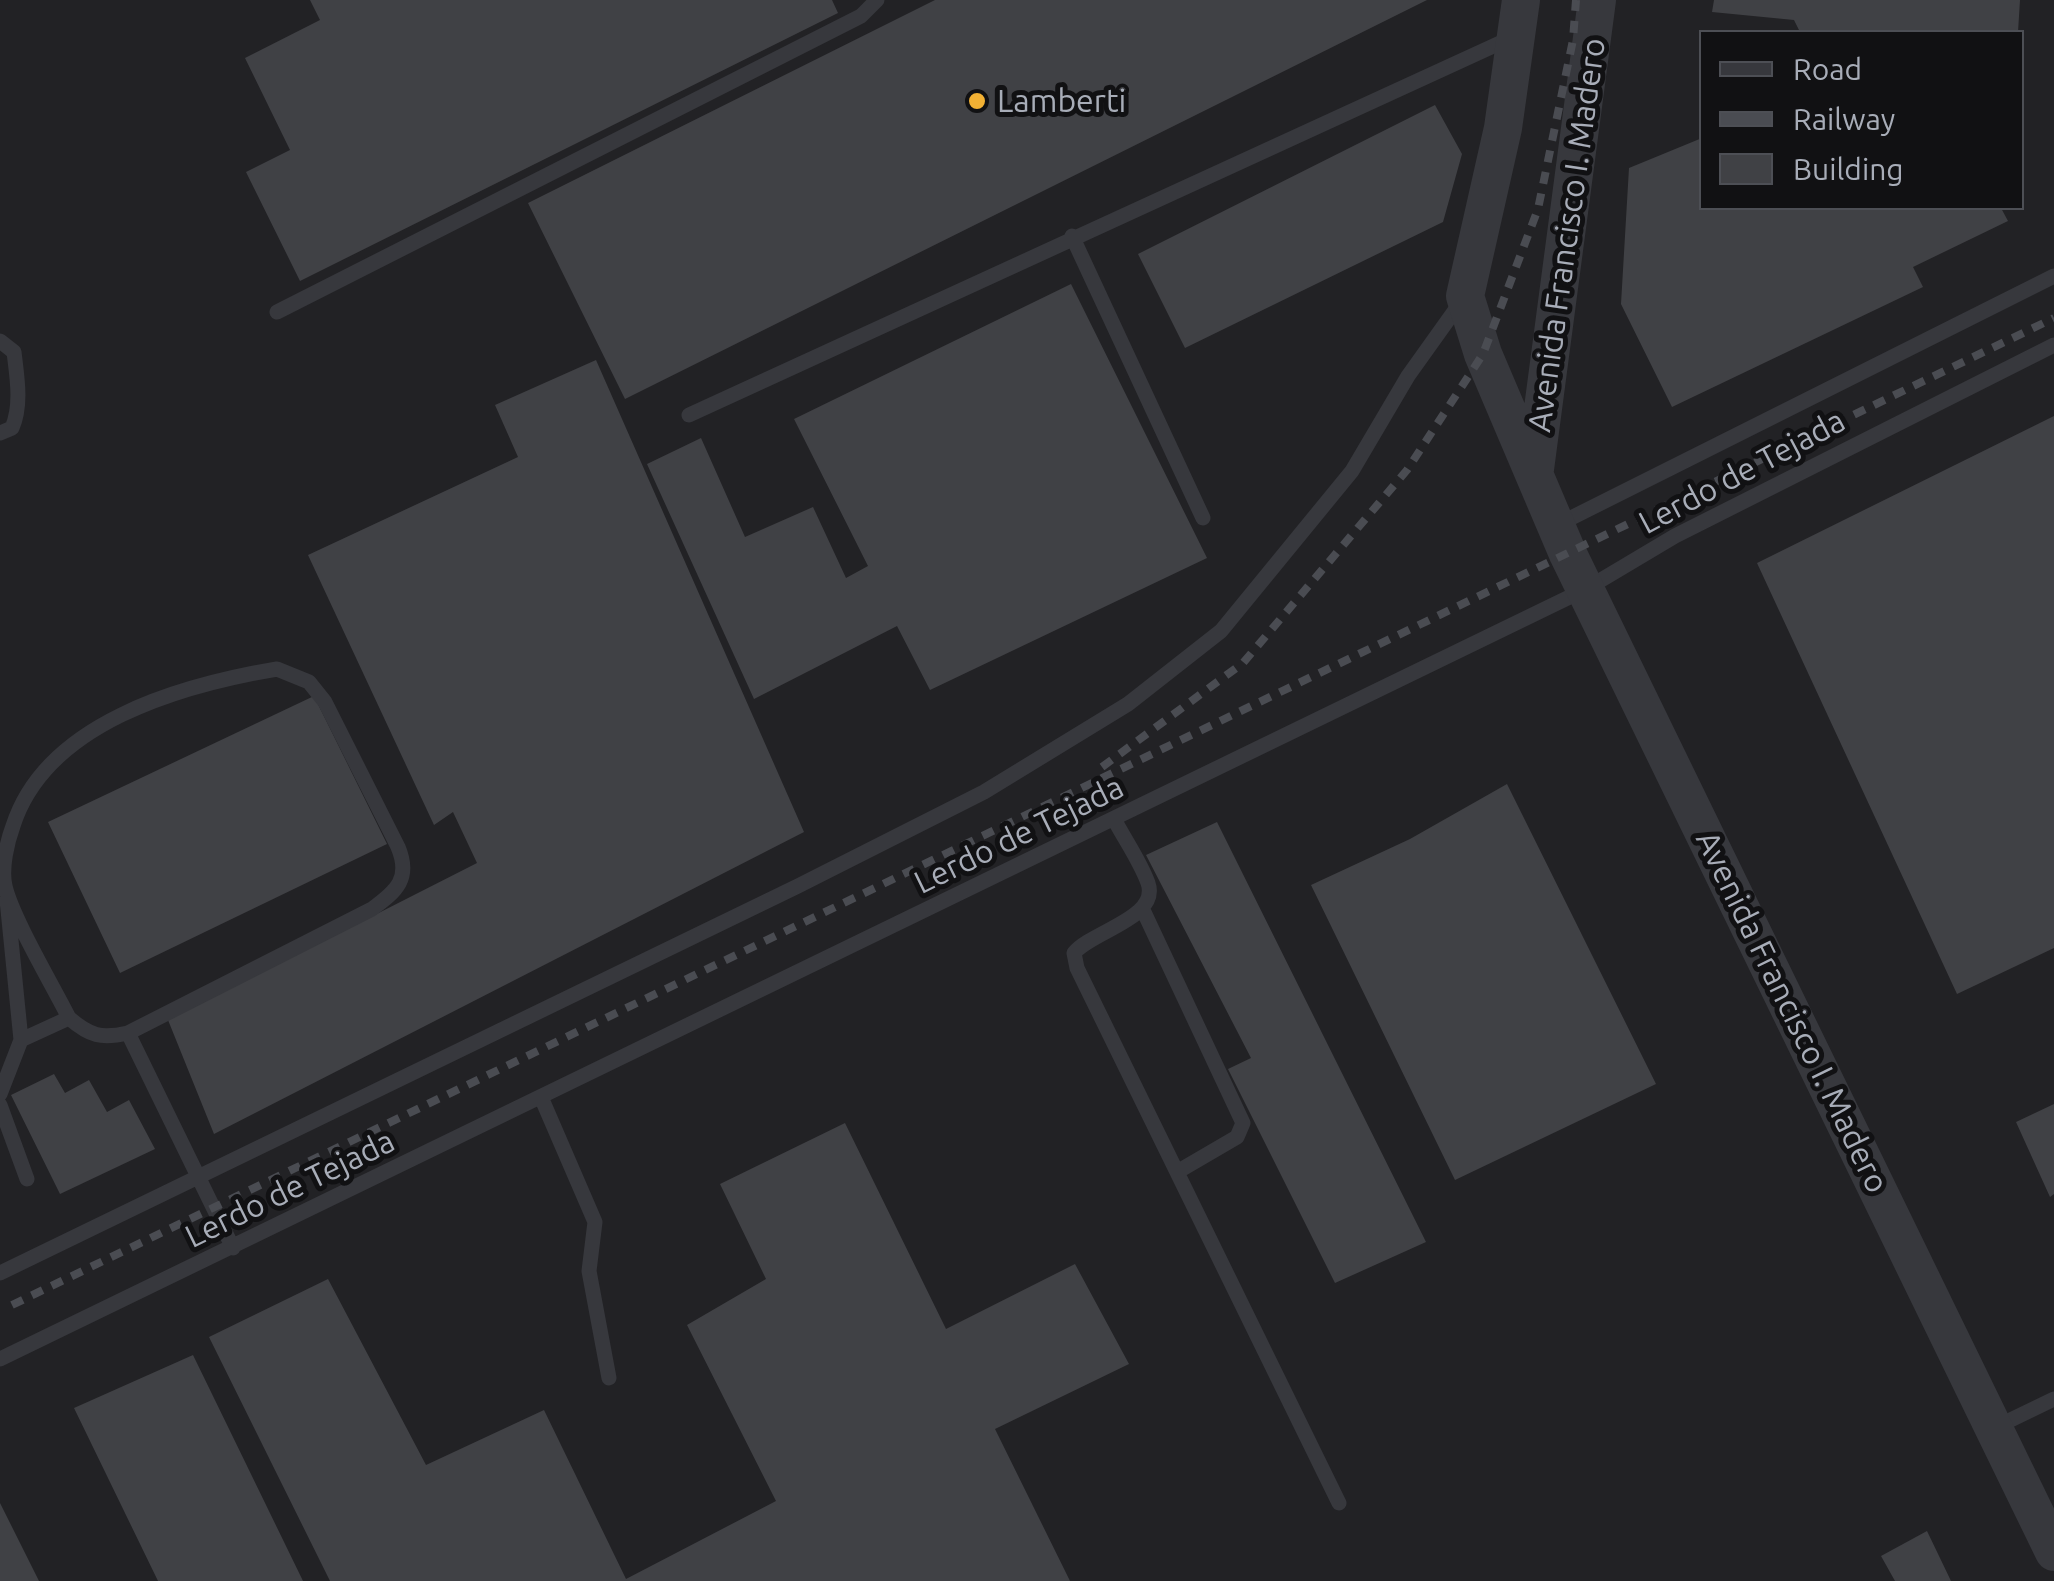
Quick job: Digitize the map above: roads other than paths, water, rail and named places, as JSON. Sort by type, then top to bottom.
[{"type":"street","name":"Avenida Francisco I. Madero","points":[[1534,470],[1597,0]]},
{"type":"street","name":"Avenida Francisco I. Madero","points":[[1519,17],[1503,128],[1466,296],[1483,354],[1586,589],[2054,1552]]},
{"type":"lane","points":[[278,312],[861,16],[876,0]]},
{"type":"lane","points":[[689,415],[1072,236],[1519,17]]},
{"type":"lane","points":[[1072,236],[1203,518]]},
{"type":"lane","name":"Lerdo de Tejada","points":[[1557,525],[2054,276]]},
{"type":"lane","name":"Lerdo de Tejada","points":[[0,1273],[984,792],[1128,704],[1221,632],[1352,471],[1408,376],[1466,296]]},
{"type":"lane","points":[[0,341],[14,352],[17,375],[17,415],[12,428],[0,433]]},
{"type":"lane","name":"Lerdo de Tejada","points":[[0,1359],[1586,589],[1675,536],[2054,344]]},
{"type":"lane","points":[[0,1094],[22,1040],[19,982],[5,886],[8,840],[20,804],[54,757],[97,730],[142,708],[242,675],[277,669],[309,682],[326,702],[405,865],[402,882],[372,909],[128,1033],[102,1039],[85,1032],[69,1018],[5,886]]},
{"type":"lane","points":[[1114,819],[1148,883],[1150,897],[1144,910],[1084,940],[1074,953],[1176,1172],[1339,1502]]},
{"type":"lane","points":[[1144,910],[1243,1123],[1237,1138],[1176,1172]]},
{"type":"lane","points":[[22,1040],[69,1018]]},
{"type":"lane","points":[[128,1033],[233,1248]]},
{"type":"lane","points":[[541,1097],[595,1222],[590,1271],[608,1378]]},
{"type":"lane","points":[[0,1105],[27,1180]]},
{"type":"lane","points":[[1994,1428],[2054,1399]]},
{"type":"railway","points":[[1102,767],[1243,663],[1407,470],[1483,354],[1538,209],[1573,40],[1576,0]]},
{"type":"railway","points":[[12,1305],[2054,318]]},
{"type":"place","name":"Lamberti","points":[[977,101]]}]
